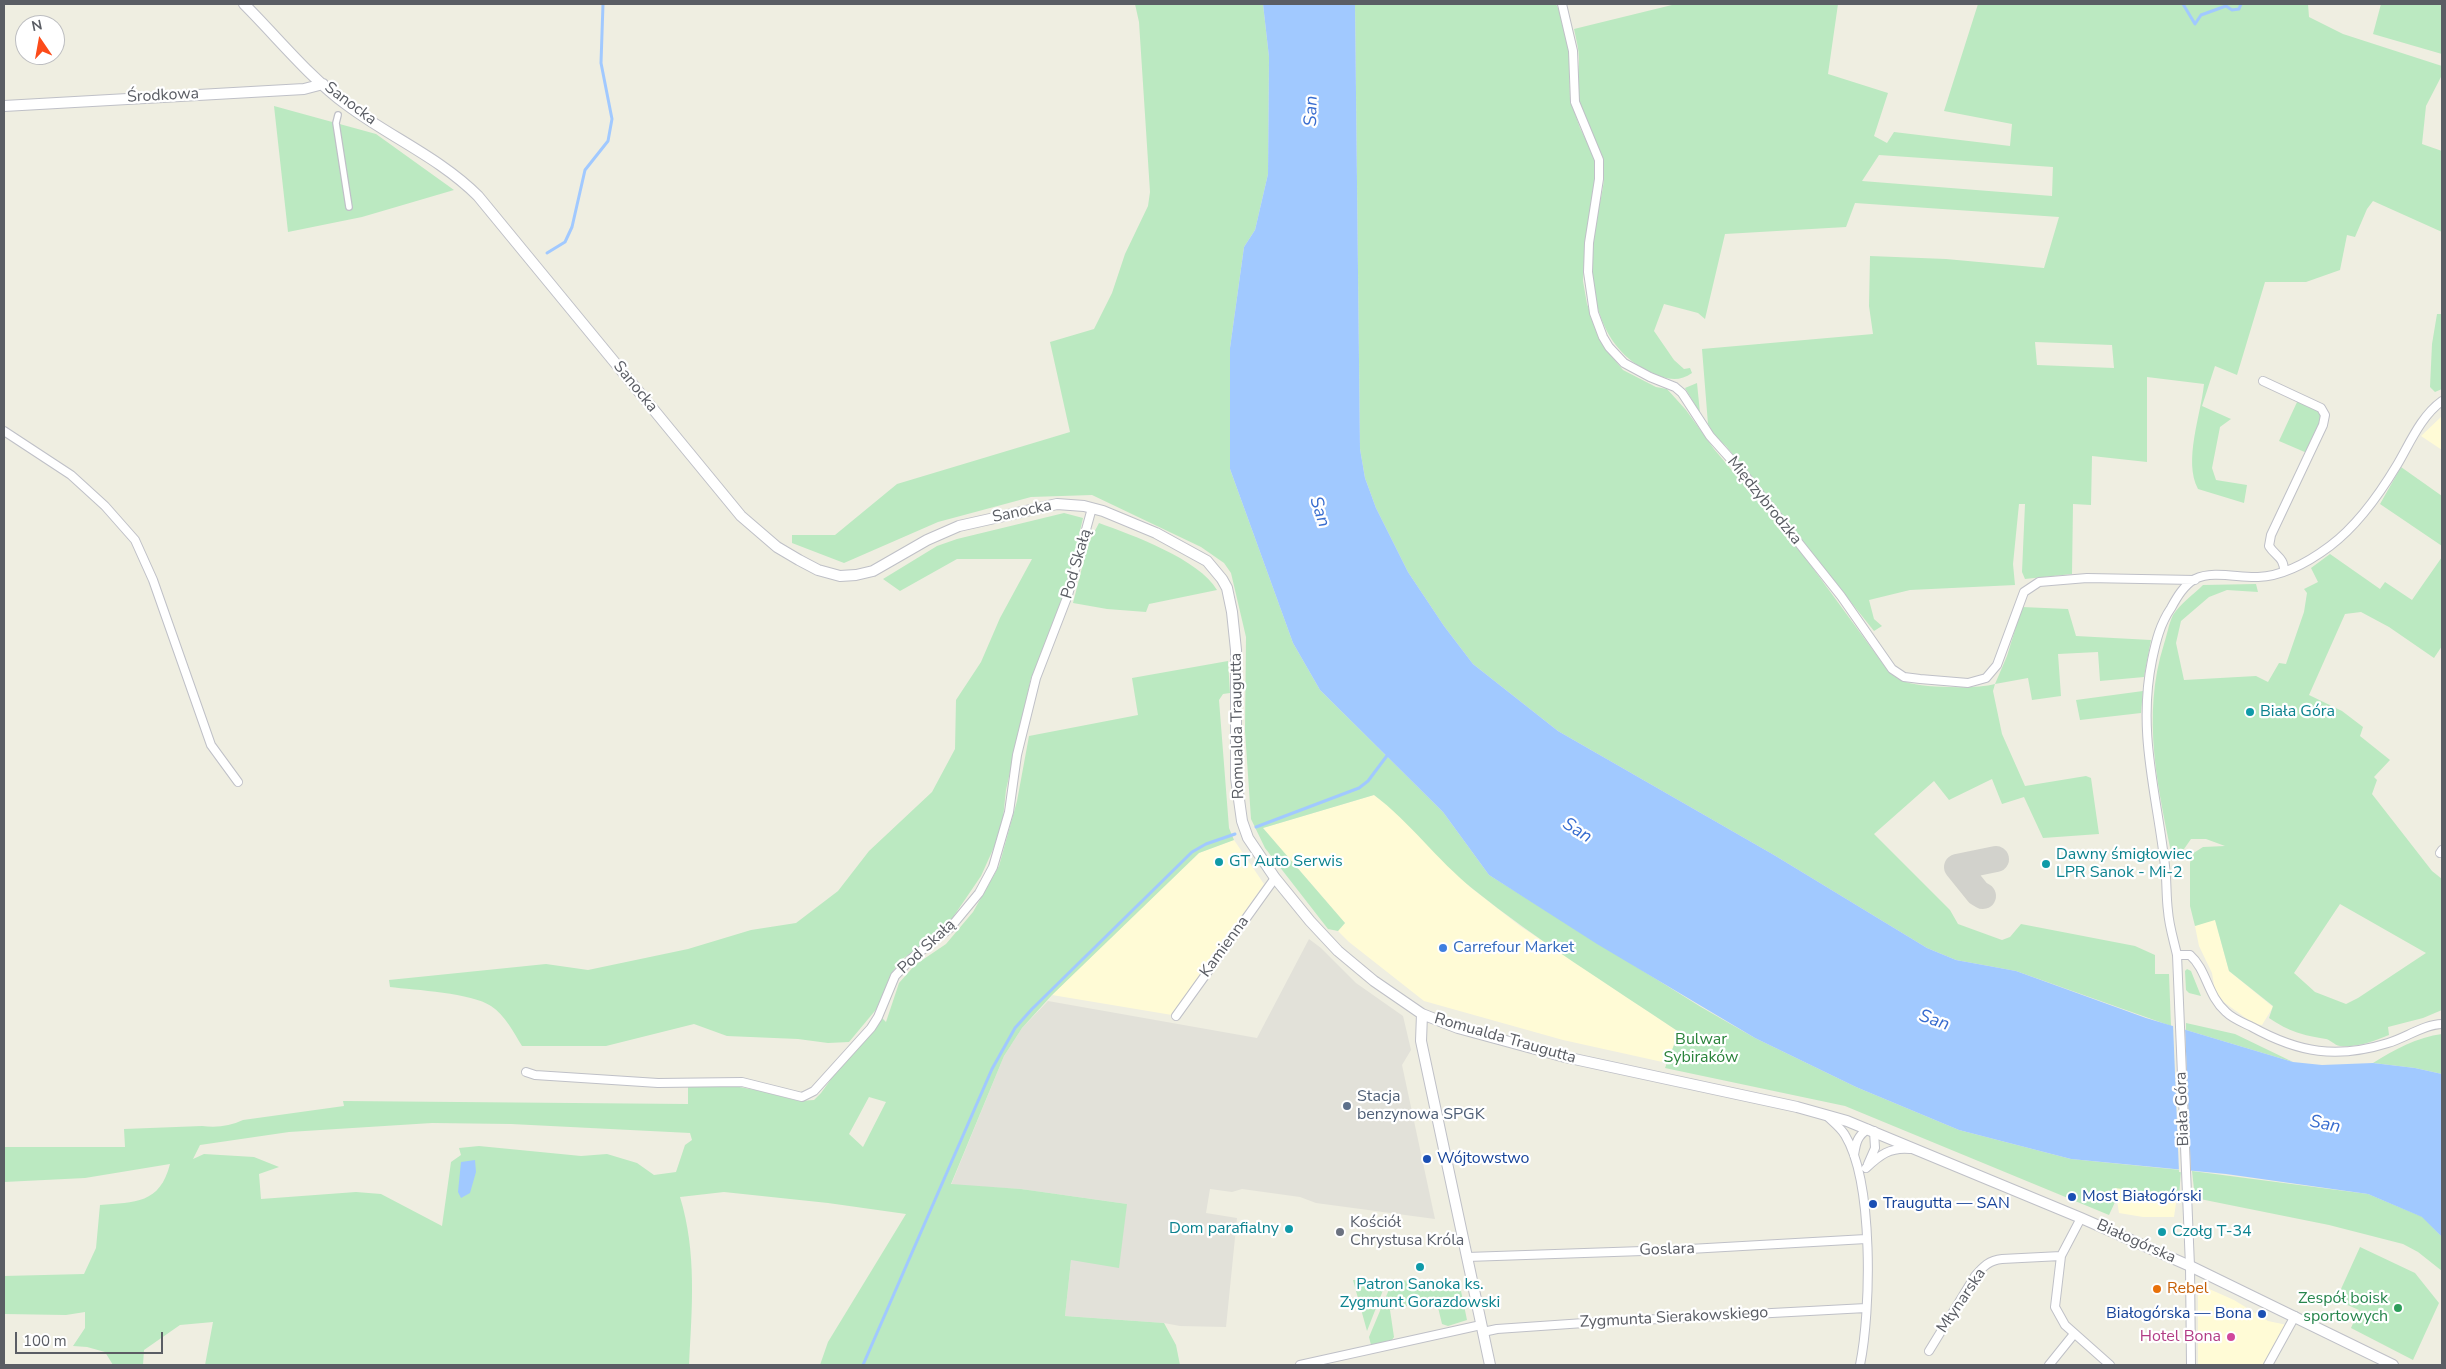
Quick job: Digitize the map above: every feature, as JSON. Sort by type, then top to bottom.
[{"type":"street","name":"Sanocka","points":[[244,4],[323,84],[358,113],[437,162],[467,185],[494,214],[741,516],[777,547],[799,560],[833,574],[856,575],[880,567],[927,540],[959,526],[1046,506],[1067,504],[1092,508]]},
{"type":"street","name":"Międzybrodzka","points":[[1562,4],[1573,51],[1575,102],[1599,160],[1600,179],[1588,243],[1588,272],[1594,313],[1603,336],[1609,347],[1624,363],[1682,392],[1710,436],[1744,474],[1841,596],[1892,669],[1904,677],[1920,679],[1968,683],[1986,678],[1997,665],[2024,592],[2039,582],[2087,578],[2195,580]]},
{"type":"street","name":"Środkowa","points":[[4,106],[304,89],[323,84]]},
{"type":"street","points":[[338,115],[336,123],[349,207]]},
{"type":"street","points":[[2264,381],[2321,408],[2325,415],[2323,425],[2271,535],[2269,546],[2284,562],[2284,572]]},
{"type":"street","points":[[2195,580],[2206,576],[2260,577],[2284,572],[2306,562],[2328,547],[2356,523],[2386,483],[2422,422],[2432,408],[2442,401]]},
{"type":"street","points":[[4,431],[51,462],[87,489],[135,540],[153,580],[211,745],[238,782]]},
{"type":"street","name":"Romualda Traugutta","points":[[1092,508],[1135,523],[1172,542],[1207,562],[1222,579],[1230,600],[1236,650],[1236,769],[1239,803],[1248,838],[1275,878],[1310,921],[1338,951],[1374,981],[1422,1014],[1458,1028],[1565,1057],[1826,1114],[1871,1130]]},
{"type":"street","name":"Pod Skałą","points":[[526,1072],[535,1076],[658,1083],[742,1082],[802,1097],[814,1091],[871,1028],[895,976],[911,959],[950,928],[978,893],[993,867],[1009,812],[1017,755],[1036,678],[1068,595],[1092,508]]},
{"type":"street","name":"Biała Góra","points":[[2190,1266],[2177,955],[2168,912],[2165,865],[2147,753],[2146,686],[2157,636],[2166,616],[2184,587],[2195,580]]},
{"type":"street","name":"Kamienna","points":[[1176,1016],[1275,878]]},
{"type":"street","points":[[2177,955],[2190,955],[2198,962],[2212,997],[2227,1013],[2262,1033],[2299,1048],[2321,1052],[2370,1048],[2442,1024]]},
{"type":"street","points":[[1422,1014],[1421,1041],[1490,1365]]},
{"type":"street","points":[[1826,1114],[1845,1134],[1854,1155],[1861,1182],[1866,1239],[1866,1308],[1865,1341],[1860,1365]]},
{"type":"street","points":[[1854,1155],[1856,1141],[1861,1134],[1871,1130],[1875,1148],[1861,1182]]},
{"type":"street","name":"Białogórska","points":[[1871,1130],[2190,1266],[2393,1365]]},
{"type":"street","points":[[1866,1168],[1882,1153],[1891,1150],[1902,1148],[1920,1151]]},
{"type":"street","points":[[2081,1218],[2061,1256],[2055,1307],[2058,1316],[2074,1334],[2110,1365]]},
{"type":"street","name":"Goslara","points":[[1466,1257],[1672,1250],[1866,1239]]},
{"type":"street","name":"Młynarska","points":[[1929,1351],[1975,1276],[1984,1266],[2002,1258],[2061,1256]]},
{"type":"street","points":[[2190,1266],[2191,1365]]},
{"type":"street","name":"Zygmunta Sierakowskiego","points":[[1300,1365],[1482,1328],[1497,1329],[1866,1308]]},
{"type":"street","points":[[2268,1365],[2295,1316]]},
{"type":"street","points":[[2049,1365],[2074,1334]]},
{"type":"shaded area","points":[[2442,416],[2442,450],[2421,436]]},
{"type":"shaded area","points":[[1374,795],[1392,808],[1470,887],[1520,926],[1679,1032],[1667,1063],[1563,1040],[1424,1001],[1349,942],[1338,931],[1345,923],[1263,828]]},
{"type":"shaded area","points":[[1234,840],[1264,884],[1172,1015],[1052,995],[1199,853]]},
{"type":"shaded area","points":[[2215,919],[2229,971],[2273,1007],[2262,1025],[2254,1024],[2225,1003],[2215,991],[2212,973],[2199,946],[2195,926]]},
{"type":"shaded area","points":[[1309,939],[1321,948],[1356,983],[1403,1016],[1411,1050],[1402,1065],[1435,1219],[1316,1203],[1300,1197],[1242,1189],[1232,1192],[1210,1189],[1206,1213],[1237,1218],[1226,1327],[1180,1326],[1164,1323],[1065,1316],[1071,1260],[1127,1204],[1021,1189],[951,1185],[1004,1056],[1022,1028],[1048,1001],[1257,1038]]},
{"type":"shaded area","points":[[2115,1188],[2177,1196],[2174,1217],[2143,1217],[2119,1213]]},
{"type":"shaded area","points":[[2207,1288],[2234,1300],[2268,1321],[2287,1325],[2264,1365],[2198,1365],[2198,1295]]},
{"type":"green space","name":"Bulwar Sybiraków","points":[[1135,4],[1263,4],[1269,57],[1268,174],[1255,230],[1244,247],[1230,348],[1230,469],[1293,643],[1320,690],[1443,812],[1489,875],[1701,1007],[1755,1038],[1856,1087],[1959,1130],[2071,1159],[2181,1170],[2179,1197],[2115,1188],[2116,1200],[2109,1215],[1845,1106],[1665,1068],[1679,1032],[1548,945],[1473,889],[1447,866],[1400,817],[1374,795],[1263,828],[1345,923],[1338,931],[1328,929],[1265,848],[1251,819],[1245,731],[1246,637],[1231,573],[1224,563],[1201,547],[1092,495],[1031,497],[938,522],[844,563],[792,543],[792,535],[835,535],[897,484],[1070,432],[1050,342],[1094,329],[1112,293],[1125,254],[1148,206],[1150,192],[1139,22]]},
{"type":"green space","points":[[1355,4],[1556,4],[1561,14],[1569,45],[1570,99],[1580,128],[1593,154],[1597,172],[1583,281],[1587,304],[1599,335],[1609,353],[1623,370],[1656,387],[1667,389],[1686,410],[1714,449],[1804,556],[1889,672],[1903,681],[1925,686],[1964,687],[1995,684],[1993,691],[2002,734],[2025,786],[2086,776],[2091,778],[2099,834],[2043,838],[2024,797],[2002,804],[1992,779],[1949,800],[1934,781],[1874,834],[1950,910],[1958,924],[2002,940],[2010,937],[2021,924],[2135,946],[2155,955],[2155,974],[2169,974],[2171,1026],[2016,971],[1956,960],[1927,948],[1774,855],[1558,731],[1473,664],[1444,626],[1408,572],[1376,508],[1365,478],[1360,449]]},
{"type":"green space","points":[[1676,4],[1838,4],[1828,74],[1888,93],[1874,136],[1887,143],[1894,132],[2010,146],[2012,124],[1944,111],[1978,4],[2308,4],[2309,17],[2343,34],[2442,66],[2442,75],[2426,106],[2422,144],[2442,151],[2442,232],[2373,201],[2367,209],[2355,237],[2347,235],[2340,270],[2306,282],[2265,282],[2237,375],[2215,366],[2202,406],[2231,419],[2220,427],[2212,468],[2216,480],[2247,485],[2244,503],[2198,489],[2194,478],[2192,465],[2194,438],[2204,384],[2147,377],[2147,462],[2092,456],[2091,505],[2073,504],[2072,574],[2025,579],[2022,572],[2025,504],[2019,504],[2013,564],[2015,585],[1910,590],[1869,600],[1874,619],[1882,626],[1874,631],[1726,446],[1716,438],[1708,424],[1702,349],[1873,334],[1869,306],[1870,256],[1946,259],[2044,268],[2059,217],[1855,203],[1846,227],[1725,234],[1705,319],[1698,313],[1664,304],[1654,331],[1674,360],[1684,369],[1690,368],[1692,373],[1675,379],[1658,375],[1646,370],[1629,358],[1615,344],[1605,327],[1598,308],[1592,268],[1596,221],[1604,175],[1598,147],[1579,104],[1579,55],[1574,29]],"holes":[[[1879,155],[2053,167],[2052,196],[1862,181]],[[2035,342],[2112,345],[2114,368],[2037,365]]]},
{"type":"green space","points":[[2381,4],[2442,4],[2442,54],[2373,34]]},
{"type":"green space","points":[[274,106],[376,134],[454,190],[362,217],[288,232]]},
{"type":"green space","points":[[2437,314],[2442,314],[2442,389],[2435,392],[2430,387],[2432,344]]},
{"type":"green space","points":[[1697,383],[1700,413],[1685,388]]},
{"type":"green space","points":[[2298,400],[2317,410],[2322,421],[2307,453],[2279,441]]},
{"type":"green space","points":[[2401,467],[2442,496],[2442,546],[2380,504]]},
{"type":"green space","points":[[1064,513],[1083,518],[1067,587],[1054,629],[1031,678],[1006,790],[1003,818],[995,845],[981,876],[945,929],[901,960],[893,971],[879,1006],[849,1042],[828,1043],[798,1039],[727,1036],[694,1024],[606,1046],[522,1046],[509,1024],[491,1006],[457,995],[390,987],[389,980],[546,964],[588,970],[688,949],[751,930],[796,923],[838,891],[869,851],[932,792],[955,749],[956,700],[981,662],[1000,618],[1032,559],[957,559],[900,591],[883,579],[937,546],[957,539]]},
{"type":"green space","points":[[1099,523],[1146,541],[1180,558],[1196,568],[1217,590],[1149,604],[1146,612],[1107,609],[1073,603],[1088,544]]},
{"type":"green space","points":[[2330,554],[2380,589],[2385,582],[2412,600],[2442,557],[2442,646],[2434,658],[2389,627],[2361,612],[2345,614],[2309,695],[2342,711],[2363,727],[2360,736],[2390,760],[2374,777],[2377,780],[2372,794],[2432,871],[2442,879],[2442,1010],[2423,1018],[2388,1027],[2389,1035],[2371,1042],[2352,1046],[2336,1045],[2328,1040],[2296,1032],[2283,1027],[2269,1018],[2273,1006],[2229,971],[2215,920],[2195,926],[2190,906],[2190,863],[2192,854],[2203,847],[2225,846],[2206,839],[2191,839],[2177,859],[2173,861],[2157,780],[2154,752],[2154,698],[2157,671],[2170,622],[2176,611],[2203,585],[2256,584],[2258,592],[2227,590],[2209,597],[2181,621],[2176,643],[2184,680],[2256,676],[2268,682],[2279,663],[2286,664],[2304,612],[2307,593],[2304,589],[2318,582],[2311,568]],"holes":[[[2340,904],[2426,953],[2346,1004],[2315,992],[2294,973]]]},
{"type":"green space","points":[[2022,607],[2068,609],[2076,636],[2151,640],[2144,677],[2100,681],[2098,652],[2058,654],[2061,696],[2032,700],[2028,678],[1995,684],[2007,656]]},
{"type":"green space","points":[[1228,661],[1230,693],[1223,694],[1219,700],[1229,828],[1234,840],[1199,853],[1052,995],[1022,1028],[1004,1056],[951,1184],[1021,1189],[1127,1204],[1119,1268],[1071,1260],[1065,1316],[1164,1323],[1176,1345],[1180,1365],[820,1365],[828,1342],[906,1214],[828,1203],[724,1192],[680,1197],[689,1239],[691,1260],[692,1302],[689,1365],[205,1365],[213,1322],[180,1325],[144,1350],[143,1365],[113,1365],[105,1352],[87,1347],[73,1346],[85,1328],[85,1312],[66,1315],[4,1314],[4,1276],[84,1274],[96,1248],[100,1205],[135,1201],[153,1194],[166,1177],[170,1164],[85,1178],[4,1182],[4,1147],[125,1147],[124,1129],[223,1126],[243,1120],[344,1106],[343,1101],[688,1104],[688,1087],[734,1086],[799,1101],[814,1100],[844,1061],[882,1018],[886,1022],[899,983],[915,965],[946,944],[973,912],[999,866],[1017,801],[1029,736],[1138,715],[1132,678]],"holes":[[[869,1097],[886,1102],[863,1147],[849,1134]],[[432,1123],[511,1124],[690,1133],[692,1140],[685,1145],[676,1172],[654,1175],[637,1163],[607,1154],[581,1156],[479,1146],[459,1148],[461,1155],[451,1162],[442,1226],[381,1194],[356,1192],[261,1199],[259,1174],[279,1167],[254,1157],[204,1154],[193,1159],[200,1145],[289,1132]]]},
{"type":"green space","points":[[2143,691],[2141,713],[2080,720],[2076,700]]},
{"type":"green space","points":[[2187,969],[2191,971],[2201,996],[2189,993],[2186,990],[2185,971]]},
{"type":"green space","points":[[2186,1023],[2235,1034],[2293,1062],[2186,1030]]},
{"type":"green space","points":[[2442,1034],[2442,1074],[2415,1068],[2373,1063],[2406,1045]]},
{"type":"green space","points":[[2192,1171],[2368,1194],[2423,1217],[2442,1237],[2442,1271],[2418,1252],[2403,1244],[2329,1225],[2195,1198]]},
{"type":"green space","name":"Zespół boisk sportowych","points":[[2360,1247],[2415,1273],[2439,1303],[2413,1360],[2351,1328],[2359,1310],[2336,1300]]},
{"type":"green space","points":[[1353,1280],[1387,1280],[1367,1331]]},
{"type":"green space","points":[[1393,1280],[1439,1282],[1442,1285],[1460,1286],[1467,1320],[1448,1326],[1442,1324],[1436,1299],[1390,1310],[1394,1337],[1392,1340],[1371,1345],[1369,1337]]},
{"type":"water","name":"San","points":[[1263,4],[1355,4],[1360,449],[1365,478],[1376,508],[1408,572],[1444,626],[1473,664],[1558,731],[1774,855],[1927,948],[1956,960],[2016,971],[2146,1018],[2293,1062],[2322,1065],[2373,1063],[2415,1068],[2442,1074],[2442,1237],[2422,1217],[2368,1194],[2226,1174],[2071,1159],[1959,1130],[1856,1087],[1755,1038],[1597,944],[1489,875],[1443,812],[1320,690],[1293,643],[1230,469],[1230,348],[1244,247],[1255,230],[1268,174],[1269,57]]},
{"type":"water","points":[[475,1160],[476,1172],[470,1193],[461,1198],[458,1192],[461,1162]]},
{"type":"pier","points":[[2173,1024],[2185,1027],[2191,1173],[2179,1172]]},
{"type":"waterway","points":[[547,253],[565,242],[572,227],[585,170],[608,141],[612,119],[601,63],[603,4]]},
{"type":"waterway","points":[[2183,4],[2195,24],[2201,15],[2226,6],[2232,10],[2239,9],[2241,4]]},
{"type":"waterway","points":[[1256,827],[1359,788],[1368,781],[1389,753]]},
{"type":"waterway","points":[[863,1365],[992,1069],[1015,1028],[1192,852],[1206,844],[1235,834]]},
{"type":"taxiway","points":[[1983,896],[1978,893],[1957,867],[1996,859]]},
{"type":"place","name":"Biała Góra","points":[[2250,712]]},
{"type":"place","name":"GT Auto Serwis","points":[[1219,862]]},
{"type":"place","name":"Dawny śmigłowiec LPR Sanok - Mi-2","points":[[2046,864]]},
{"type":"place","name":"Carrefour Market","points":[[1443,948]]},
{"type":"place","name":"Stacja benzynowa SPGK","points":[[1347,1106]]},
{"type":"place","name":"Wójtowstwo","points":[[1427,1159]]},
{"type":"place","name":"Most Białogórski","points":[[2072,1197]]},
{"type":"place","name":"Traugutta — SAN","points":[[1873,1204]]},
{"type":"place","name":"Dom parafialny","points":[[1289,1229]]},
{"type":"place","name":"Kościół Chrystusa Króla","points":[[1340,1232]]},
{"type":"place","name":"Czołg T-34","points":[[2162,1232]]},
{"type":"place","name":"Patron Sanoka ks. Zygmunt Gorazdowski","points":[[1420,1267]]},
{"type":"place","name":"Rebel","points":[[2157,1289]]},
{"type":"place","name":"Zespół boisk sportowych","points":[[2398,1308]]},
{"type":"place","name":"Białogórska — Bona","points":[[2262,1314]]},
{"type":"place","name":"Hotel Bona","points":[[2231,1337]]}]
